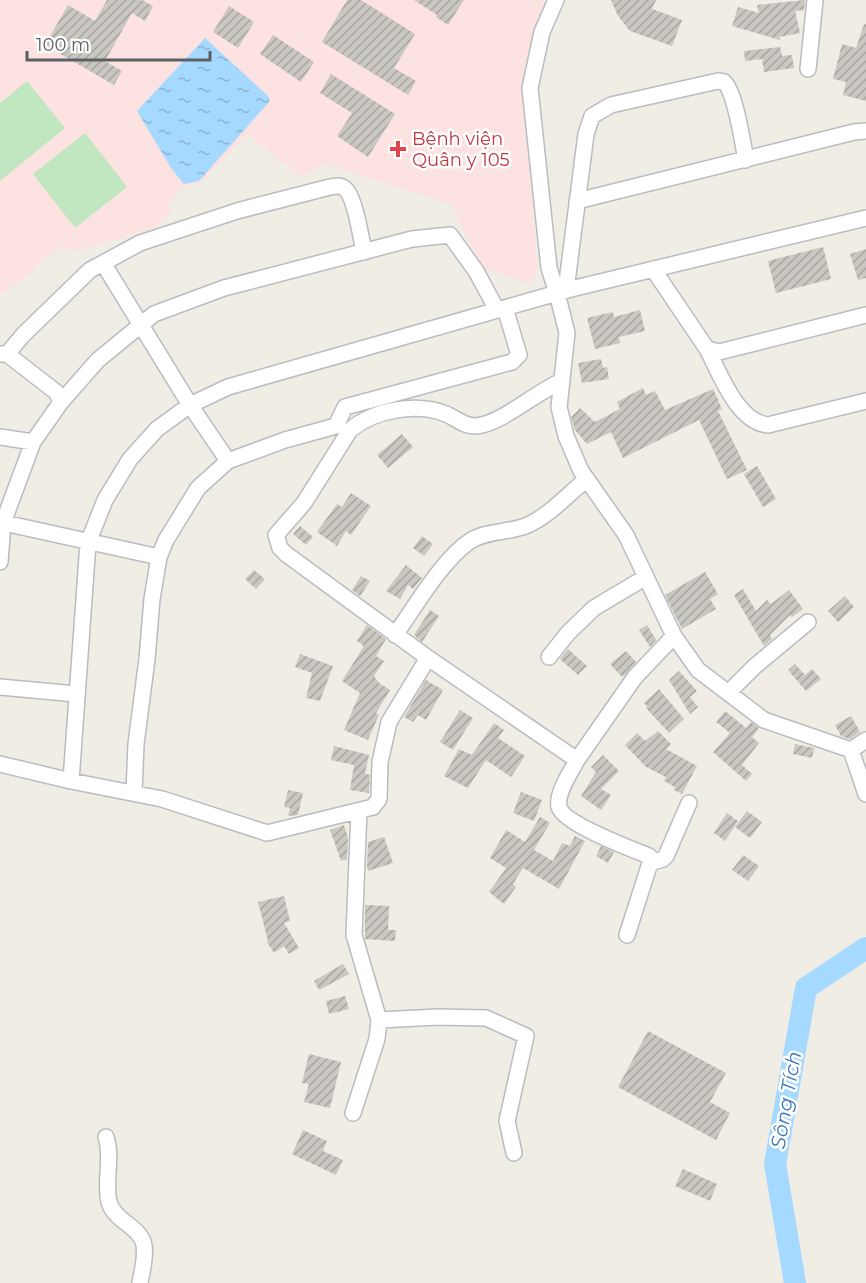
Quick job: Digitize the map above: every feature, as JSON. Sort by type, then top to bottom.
[{"type":"street","points":[[556,0],[542,32],[530,88],[549,268],[561,292]]},
{"type":"street","points":[[808,69],[815,0]]},
{"type":"street","points":[[746,160],[729,87],[724,82],[718,81],[611,105],[591,116],[587,124],[561,292],[567,333],[559,407],[566,436],[581,471],[626,535],[674,636],[698,670],[764,720],[851,750]]},
{"type":"street","points":[[576,201],[854,132],[866,131]]},
{"type":"street","points":[[61,402],[56,392],[3,354],[90,270],[140,243],[226,215],[341,186],[347,189],[352,198],[364,252]]},
{"type":"street","points":[[71,781],[88,543],[105,500],[130,459],[157,429],[190,405],[228,387],[561,292],[866,218]]},
{"type":"street","points":[[0,562],[2,523],[33,442],[61,402],[98,360],[154,315],[224,288],[412,239],[450,235],[501,309],[519,355],[512,362],[345,407],[336,426],[285,440],[228,460],[198,488],[166,540],[159,557],[152,598],[136,744],[134,793]]},
{"type":"street","points":[[103,263],[190,405],[228,460]]},
{"type":"street","points":[[653,269],[707,349],[741,409],[750,418],[761,424],[768,424],[866,401]]},
{"type":"street","points":[[707,349],[719,352],[866,315]]},
{"type":"street","points":[[561,381],[506,415],[484,424],[474,426],[437,411],[418,409],[380,414],[357,424],[350,430],[304,503],[276,535],[280,548],[286,554],[395,635],[577,760]]},
{"type":"street","points":[[0,437],[33,442]]},
{"type":"street","points":[[395,635],[430,585],[459,550],[482,536],[528,525],[587,479]]},
{"type":"street","points":[[2,523],[159,557]]},
{"type":"street","points":[[549,657],[568,633],[594,608],[646,577]]},
{"type":"street","points":[[728,693],[754,667],[808,622]]},
{"type":"street","points":[[627,934],[650,863],[649,856],[594,832],[562,813],[559,799],[577,760],[635,677],[674,636]]},
{"type":"street","points":[[0,764],[162,799],[267,833],[359,811],[373,807],[379,799],[380,762],[389,722],[428,658]]},
{"type":"street","points":[[0,687],[76,694]]},
{"type":"street","points":[[851,750],[866,740]]},
{"type":"street","points":[[851,750],[866,794]]},
{"type":"street","points":[[650,863],[666,856],[689,802]]},
{"type":"street","points":[[353,1113],[377,1039],[379,1020],[354,935],[359,811]]},
{"type":"street","points":[[379,1020],[486,1018],[526,1036],[507,1121],[514,1153]]},
{"type":"street","points":[[106,1137],[109,1147],[107,1189],[113,1213],[135,1232],[144,1246],[140,1283]]},
{"type":"shaded area","name":"Bệnh viện Quân y 105","points":[[0,0],[553,0],[528,89],[537,266],[533,280],[526,283],[479,267],[452,205],[325,164],[300,177],[248,134],[201,183],[183,187],[167,205],[173,210],[154,229],[76,251],[62,248],[43,259],[32,273],[0,295]]},
{"type":"green space","points":[[27,81],[65,128],[0,181],[0,103]]},
{"type":"green space","points":[[85,133],[127,187],[75,228],[33,174]]},
{"type":"water","points":[[205,38],[269,97],[270,101],[199,181],[184,184],[171,168],[137,111]]},
{"type":"building","points":[[107,0],[142,0],[153,6],[145,21],[132,13],[105,61],[122,71],[114,85],[45,45],[68,5],[95,21]]},
{"type":"building","points":[[347,0],[361,0],[415,34],[394,68],[416,81],[408,95],[322,42]]},
{"type":"building","points":[[414,0],[464,0],[448,25]]},
{"type":"building","points":[[611,0],[656,0],[652,9],[682,20],[672,46],[630,31],[618,16]]},
{"type":"building","points":[[805,0],[804,10],[795,11],[800,33],[779,37],[780,40],[732,26],[738,7],[759,13],[757,5]]},
{"type":"building","points":[[229,6],[254,22],[238,48],[213,32]]},
{"type":"building","points":[[864,24],[866,24],[866,101],[843,95],[846,82],[833,79],[842,44],[856,48]]},
{"type":"building","points":[[273,35],[314,62],[301,82],[260,54]]},
{"type":"building","points":[[780,47],[782,56],[792,55],[794,68],[764,72],[762,59],[745,61],[744,51]]},
{"type":"building","points":[[331,74],[395,114],[368,157],[337,136],[352,113],[320,93]]},
{"type":"building","points":[[823,247],[831,279],[776,293],[768,261]]},
{"type":"building","points":[[866,249],[866,278],[858,280],[850,254]]},
{"type":"building","points":[[640,310],[645,331],[619,337],[620,343],[595,349],[587,318],[613,312],[614,317]]},
{"type":"building","points":[[601,359],[603,368],[607,367],[609,379],[582,383],[578,363]]},
{"type":"building","points":[[643,388],[646,395],[655,391],[665,410],[713,389],[722,409],[718,411],[747,470],[727,479],[699,420],[623,458],[611,432],[587,444],[575,430],[571,417],[580,408],[595,422],[620,409],[617,402]]},
{"type":"building","points":[[402,434],[413,447],[388,468],[377,455]]},
{"type":"building","points":[[757,466],[776,499],[763,507],[744,474]]},
{"type":"building","points":[[351,493],[371,506],[351,535],[346,531],[337,546],[317,532],[337,504],[342,507]]},
{"type":"building","points":[[300,526],[313,537],[306,545],[293,534]]},
{"type":"building","points":[[422,536],[433,544],[424,556],[413,548]]},
{"type":"building","points":[[406,565],[422,578],[413,589],[408,585],[400,599],[386,591]]},
{"type":"building","points":[[254,570],[265,579],[256,589],[245,579]]},
{"type":"building","points":[[705,572],[718,594],[710,599],[716,609],[682,629],[665,595]]},
{"type":"building","points":[[361,576],[370,581],[360,596],[352,590]]},
{"type":"building","points":[[743,589],[756,611],[767,600],[771,604],[789,590],[803,609],[792,617],[790,615],[770,635],[772,639],[764,646],[734,595]]},
{"type":"building","points":[[845,596],[854,607],[838,622],[828,611]]},
{"type":"building","points":[[430,610],[439,616],[422,642],[414,635]]},
{"type":"building","points":[[367,625],[386,639],[376,656],[384,661],[374,676],[379,683],[390,690],[376,713],[379,715],[368,740],[344,730],[360,693],[342,681],[364,646],[357,641]]},
{"type":"building","points":[[647,625],[656,640],[650,647],[639,630]]},
{"type":"building","points":[[568,649],[587,666],[578,675],[560,659]]},
{"type":"building","points":[[626,651],[636,662],[624,676],[621,676],[610,664]]},
{"type":"building","points":[[300,654],[333,666],[320,701],[306,698],[312,673],[295,667]]},
{"type":"building","points":[[795,664],[805,675],[812,669],[821,679],[806,691],[788,670]]},
{"type":"building","points":[[679,671],[697,691],[690,697],[698,707],[690,714],[669,680]]},
{"type":"building","points":[[426,680],[443,690],[426,720],[418,715],[413,722],[404,717]]},
{"type":"building","points":[[659,689],[684,719],[669,733],[644,703]]},
{"type":"building","points":[[460,710],[473,718],[453,750],[440,742]]},
{"type":"building","points":[[725,711],[746,728],[751,722],[759,728],[752,737],[759,743],[742,765],[752,774],[746,781],[713,752],[730,733],[716,722]]},
{"type":"building","points":[[851,716],[860,732],[850,739],[841,736],[835,725]]},
{"type":"building","points":[[494,723],[504,730],[498,738],[525,756],[511,777],[486,760],[468,788],[444,776],[459,749],[472,755]]},
{"type":"building","points":[[658,731],[671,744],[666,749],[697,766],[682,794],[664,781],[666,777],[646,767],[625,745],[637,733],[645,741]]},
{"type":"building","points":[[795,744],[814,748],[812,758],[793,754]]},
{"type":"building","points":[[334,746],[369,755],[365,774],[370,775],[369,793],[350,790],[354,765],[331,760]]},
{"type":"building","points":[[603,755],[619,771],[601,789],[611,795],[601,810],[581,796],[596,772],[591,767]]},
{"type":"building","points":[[288,790],[303,793],[298,815],[288,816],[290,808],[284,807]]},
{"type":"building","points":[[521,792],[542,800],[534,821],[513,813]]},
{"type":"building","points":[[747,811],[762,822],[750,838],[735,827]]},
{"type":"building","points":[[727,813],[738,821],[725,841],[714,833]]},
{"type":"building","points":[[540,817],[550,823],[534,850],[553,861],[562,843],[570,846],[575,836],[585,841],[559,889],[523,868],[513,884],[516,887],[504,904],[489,892],[506,868],[490,858],[506,830],[525,842]]},
{"type":"building","points":[[344,825],[348,838],[347,859],[341,861],[330,830]]},
{"type":"building","points":[[384,837],[393,863],[368,871],[368,842]]},
{"type":"building","points":[[601,846],[614,852],[608,863],[596,856]]},
{"type":"building","points":[[743,855],[759,866],[748,881],[732,870]]},
{"type":"building","points":[[284,896],[290,921],[284,923],[299,948],[289,954],[284,946],[274,953],[267,942],[258,902]]},
{"type":"building","points":[[365,905],[389,906],[388,930],[396,930],[395,941],[365,939]]},
{"type":"building","points":[[343,964],[349,974],[319,990],[314,981]]},
{"type":"building","points":[[345,996],[349,1009],[329,1014],[326,1001]]},
{"type":"building","points":[[648,1031],[726,1073],[710,1102],[730,1113],[716,1140],[618,1087]]},
{"type":"building","points":[[309,1054],[341,1062],[330,1108],[304,1102],[309,1084],[302,1083]]},
{"type":"building","points":[[303,1130],[327,1141],[323,1151],[343,1160],[336,1175],[292,1154]]},
{"type":"building","points":[[683,1169],[717,1184],[710,1201],[675,1186]]},
{"type":"waterway","name":"Sông Tích","points":[[795,1283],[775,1164],[806,988],[866,948]]},
{"type":"place","name":"Bệnh viện Quân y 105","points":[[398,149]]}]
